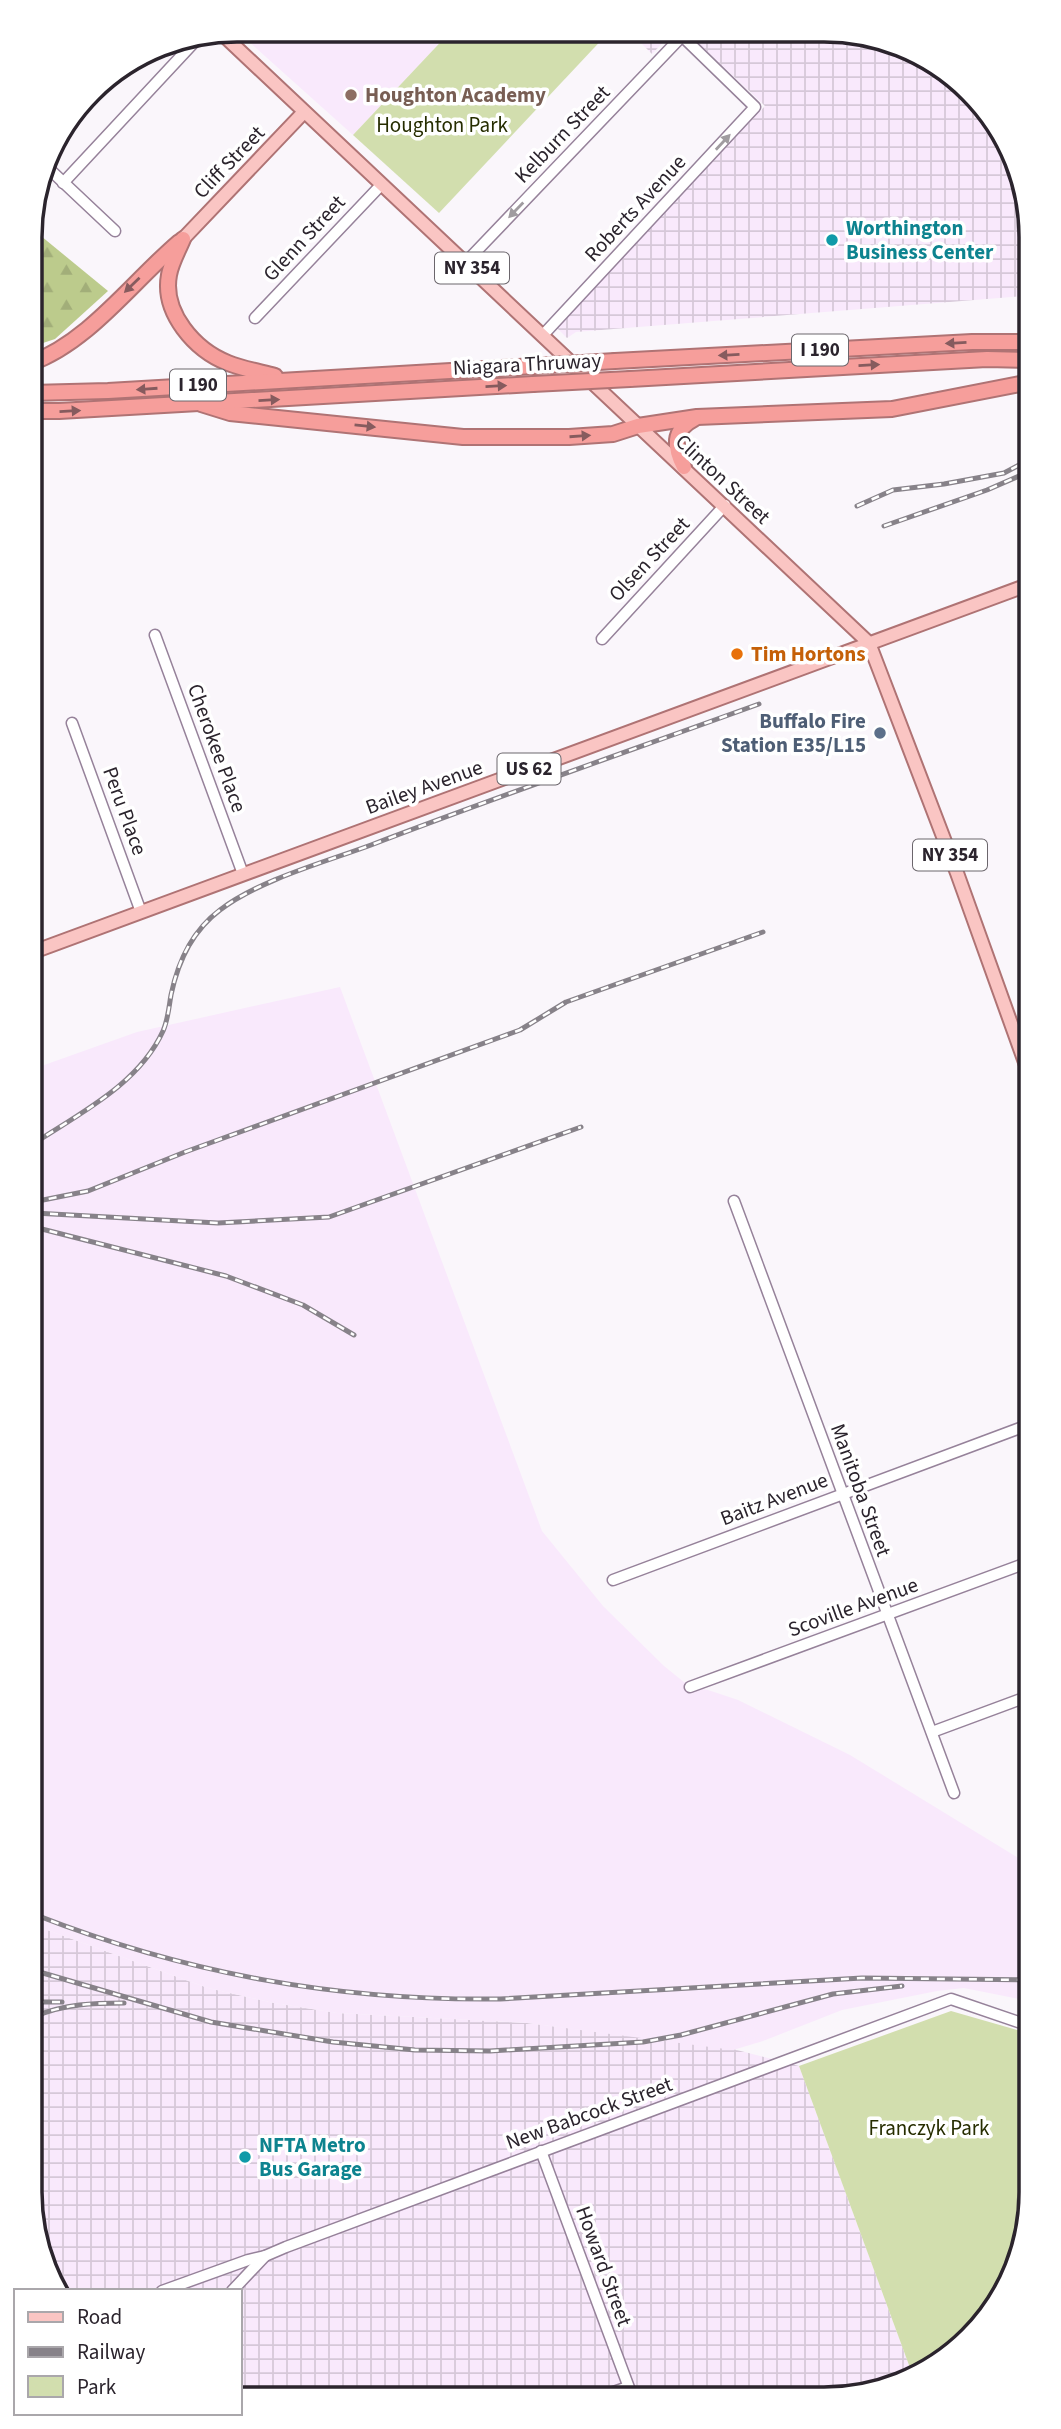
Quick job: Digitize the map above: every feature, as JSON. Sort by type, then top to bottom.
[{"type":"highway","points":[[42,357],[92,324],[183,239]]},
{"type":"highway","points":[[183,239],[169,273],[168,283],[173,311],[183,328],[217,358],[289,380]]},
{"type":"highway","name":"Niagara Thruway","points":[[42,393],[972,342],[1019,342]]},
{"type":"highway","name":"Niagara Thruway","points":[[42,411],[987,359],[1019,360]]},
{"type":"highway","points":[[201,404],[230,413],[463,436],[569,437],[613,434],[638,426],[697,417],[892,409],[1019,384]]},
{"type":"highway","points":[[684,467],[675,445],[679,432],[697,417]]},
{"type":"main road","name":"Clinton Street","points":[[229,42],[869,643],[1019,1036]]},
{"type":"main road","name":"Cliff Street","points":[[183,239],[303,113]]},
{"type":"main road","name":"Bailey Avenue","points":[[42,949],[1019,588]]},
{"type":"street","name":"Kelburn Street","points":[[466,262],[675,42]]},
{"type":"street","name":"Roberts Avenue","points":[[542,335],[755,107],[691,42]]},
{"type":"street","points":[[63,183],[188,49]]},
{"type":"street","points":[[54,174],[115,231]]},
{"type":"street","name":"Glenn Street","points":[[255,318],[382,184]]},
{"type":"street","name":"Olsen Street","points":[[602,639],[724,505]]},
{"type":"street","name":"Cherokee Place","points":[[155,635],[243,874]]},
{"type":"street","name":"Peru Place","points":[[72,723],[141,912]]},
{"type":"street","name":"Manitoba Street","points":[[734,1201],[954,1793]]},
{"type":"street","name":"Baitz Avenue","points":[[613,1580],[1019,1428]]},
{"type":"street","name":"Scoville Avenue","points":[[690,1687],[1019,1566]]},
{"type":"street","points":[[932,1731],[1019,1700]]},
{"type":"street","name":"New Babcock Street","points":[[168,2289],[265,2256],[951,1998],[1019,2024]]},
{"type":"street","name":"Howard Street","points":[[541,2151],[628,2387]]},
{"type":"street","points":[[234,2289],[265,2256]]},
{"type":"shaded area","name":"Houghton Academy","points":[[249,42],[441,42],[353,135]]},
{"type":"shaded area","points":[[640,42],[663,42],[652,54]]},
{"type":"shaded area","name":"Worthington Business Center","points":[[697,42],[836,42],[886,52],[932,75],[971,109],[993,140],[1004,163],[1017,212],[1019,296],[576,332],[567,338],[557,328],[765,106]]},
{"type":"shaded area","points":[[340,987],[542,1531],[603,1606],[664,1666],[690,1687],[738,1700],[850,1755],[1019,1858],[1019,1999],[964,1988],[937,1991],[842,2010],[733,2050],[527,2023],[337,2013],[274,2003],[208,1988],[42,1928],[42,1066],[137,1032]]},
{"type":"shaded area","points":[[42,1928],[208,1988],[274,2003],[337,2013],[527,2023],[733,2049],[799,2066],[910,2367],[886,2377],[824,2387],[242,2387],[242,2289],[68,2289],[49,2242],[42,2192]]},
{"type":"green space","name":"Houghton Park","points":[[441,42],[600,42],[439,213],[353,135]]},
{"type":"green space","points":[[42,237],[108,291],[55,339],[42,343]]},
{"type":"green space","name":"Franczyk Park","points":[[951,2011],[1019,2030],[1019,2204],[1009,2254],[993,2289],[971,2320],[952,2339],[910,2367],[799,2066]]},
{"type":"railway","points":[[857,506],[893,490],[1004,473],[1019,465]]},
{"type":"railway","points":[[884,526],[1019,476]]},
{"type":"railway","points":[[42,1138],[107,1096],[139,1067],[163,1031],[174,982],[194,937],[210,918],[236,899],[293,873],[759,704]]},
{"type":"railway","points":[[42,1200],[88,1191],[185,1152],[520,1030],[566,1002],[763,932]]},
{"type":"railway","points":[[42,1213],[218,1223],[329,1217],[581,1127]]},
{"type":"railway","points":[[42,1229],[226,1276],[303,1305],[354,1335]]},
{"type":"railway","points":[[42,1917],[93,1936],[206,1968],[264,1980],[380,1995],[500,1999],[862,1978],[1019,1980]]},
{"type":"railway","points":[[42,1973],[211,2022],[333,2042],[415,2050],[490,2051],[643,2042],[681,2035],[833,1994],[902,1986]]},
{"type":"railway","points":[[42,2002],[62,2002]]},
{"type":"railway","points":[[42,2014],[79,2005],[124,2003]]},
{"type":"place","name":"Houghton Academy","points":[[351,95]]},
{"type":"place","name":"Worthington Business Center","points":[[832,240]]},
{"type":"place","name":"Tim Hortons","points":[[737,654]]},
{"type":"place","name":"Buffalo Fire Station E35/L15","points":[[880,733]]},
{"type":"place","name":"NFTA Metro Bus Garage","points":[[245,2157]]}]
